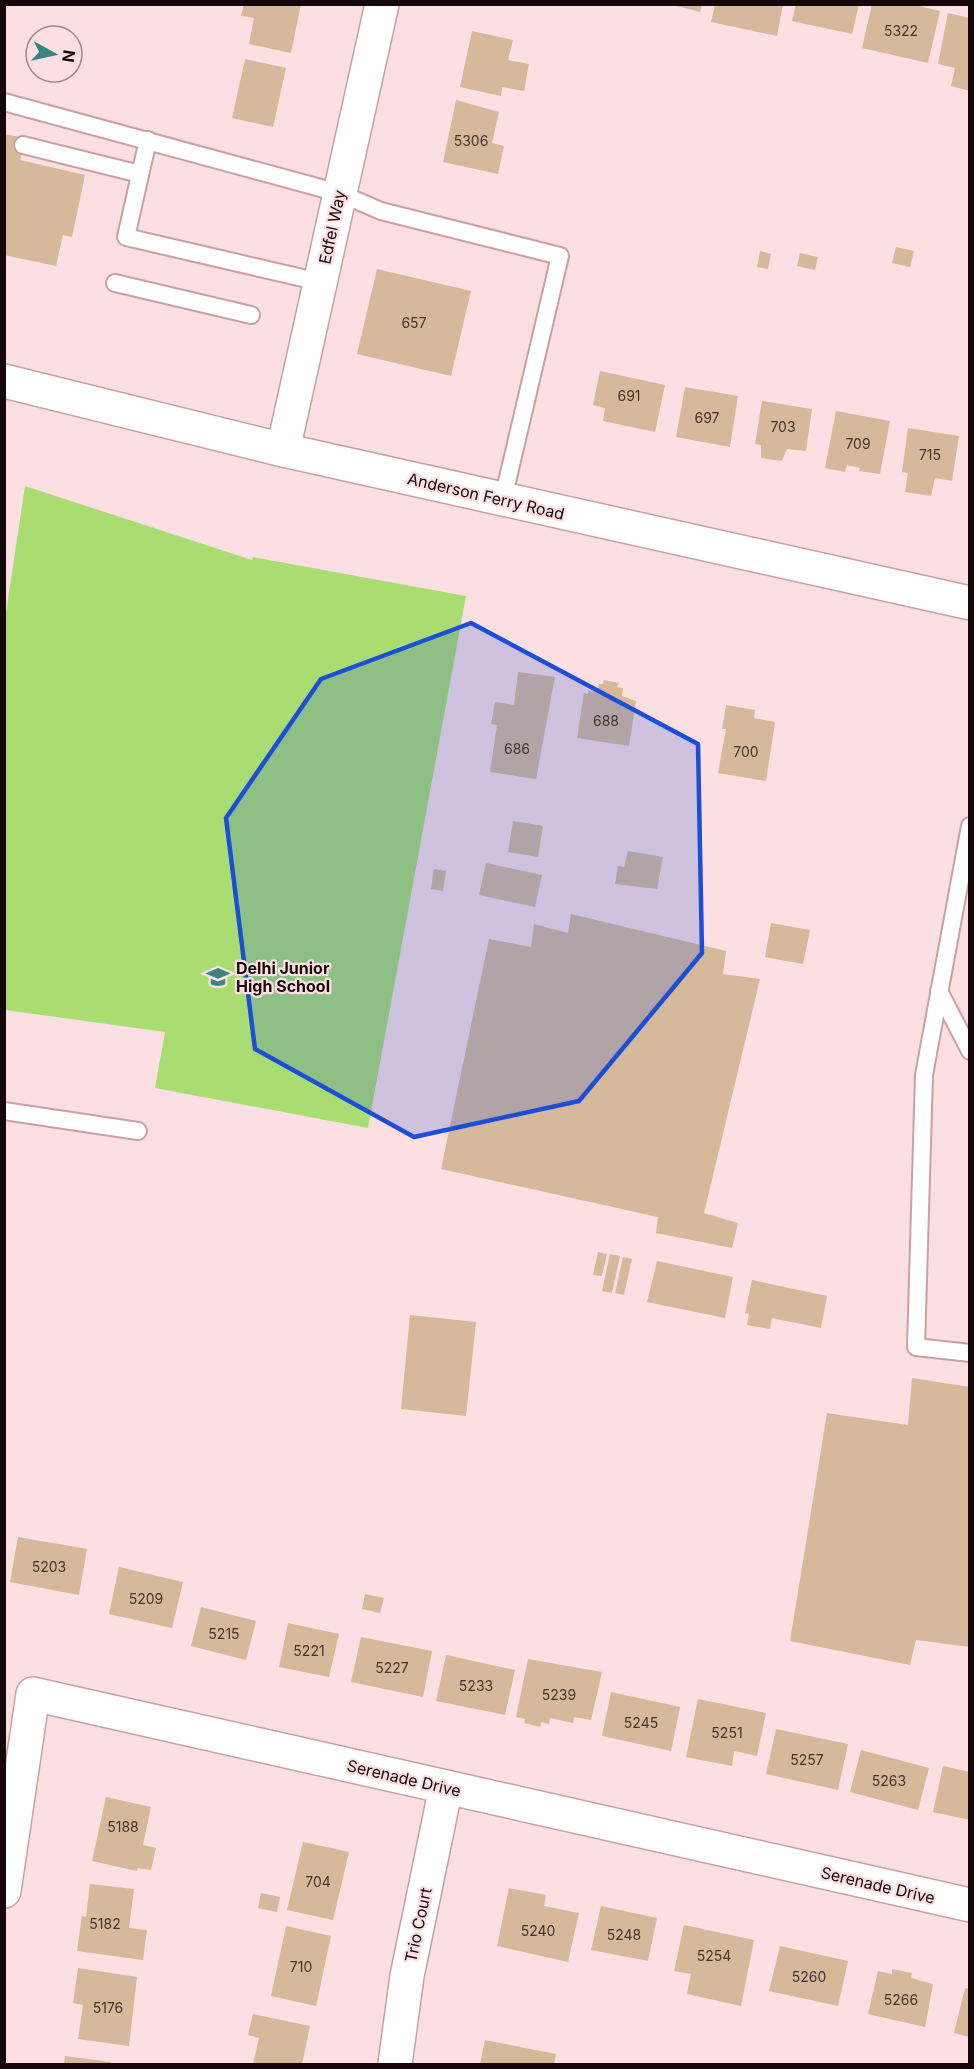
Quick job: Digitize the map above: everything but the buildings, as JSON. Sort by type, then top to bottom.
[{"type":"street","name":"Edfel Way","points":[[283,450],[382,4]]},
{"type":"street","name":"Anderson Ferry Road","points":[[4,381],[283,450],[969,603]]},
{"type":"street","name":"Serenade Drive","points":[[4,1891],[33,1694],[969,1905]]},
{"type":"street","name":"Trio Court","points":[[394,2064],[407,1976],[446,1787]]},
{"type":"lane","points":[[4,102],[339,194],[381,211],[560,256],[503,499]]},
{"type":"lane","points":[[148,140],[126,237],[320,282]]},
{"type":"lane","points":[[23,145],[140,174]]},
{"type":"lane","points":[[115,283],[251,315]]},
{"type":"lane","points":[[969,826],[924,1075],[916,1347],[969,1353]]},
{"type":"lane","points":[[939,992],[969,1051]]},
{"type":"lane","points":[[4,1111],[138,1131]]},
{"type":"highlighted area","points":[[471,623],[698,744],[702,953],[579,1101],[414,1137],[255,1049],[226,818],[321,679]]},
{"type":"green space","points":[[25,486],[252,560],[253,557],[466,596],[368,1128],[155,1088],[165,1032],[5,1010],[5,619]]},
{"type":"place","name":"Delhi Junior High School","points":[[218,977]]}]
